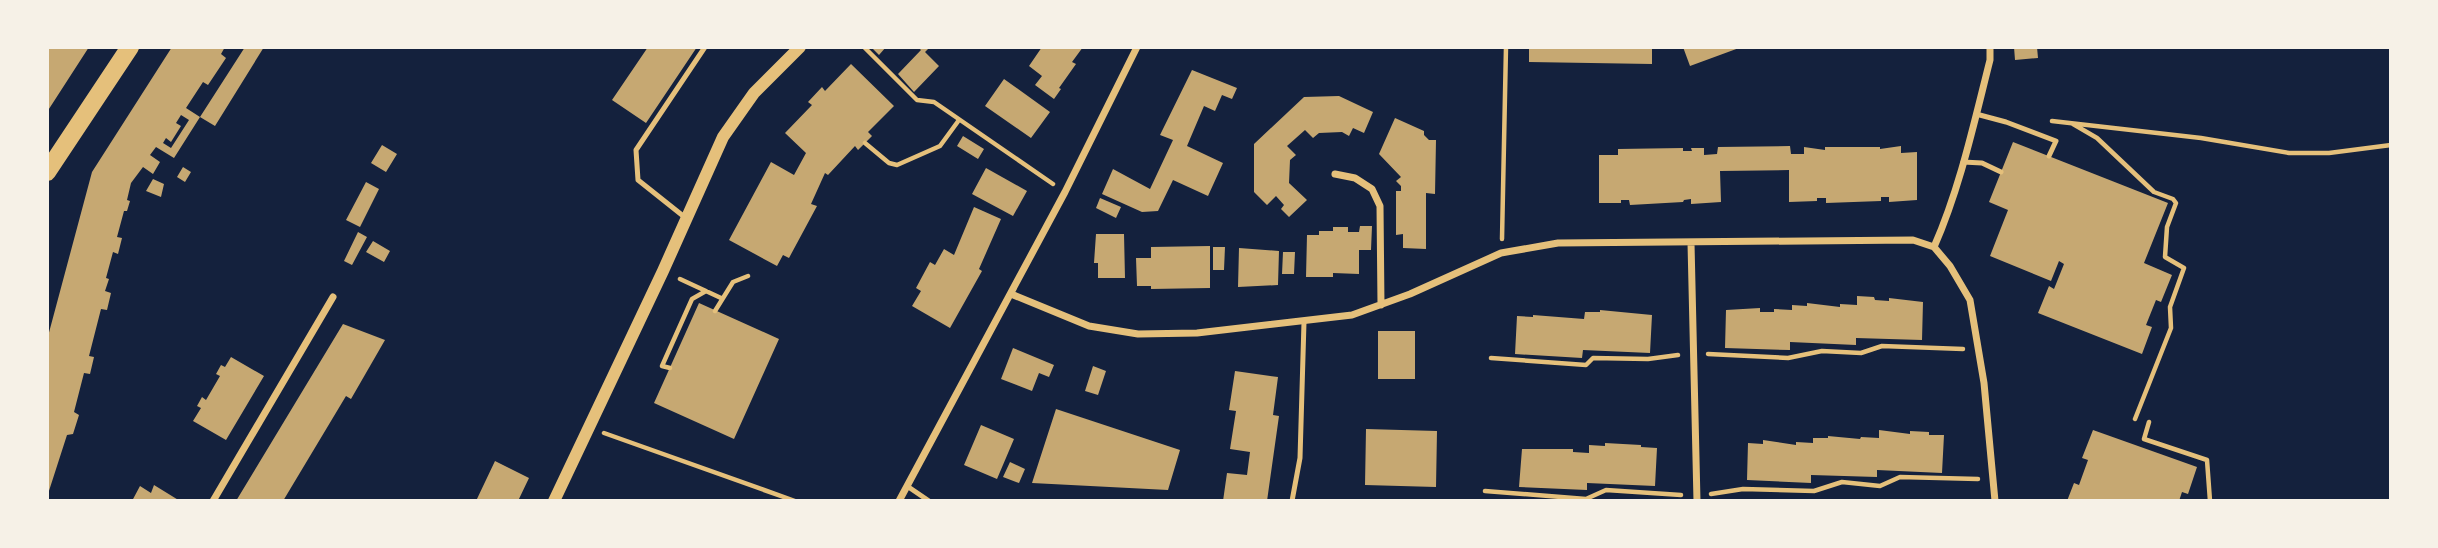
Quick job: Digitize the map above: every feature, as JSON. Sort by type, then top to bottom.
[{"type":"main road","points":[[47,172],[130,47]]},
{"type":"street","points":[[554,501],[723,137],[754,93],[800,47]]},
{"type":"street","points":[[899,501],[1065,192],[1137,47]]},
{"type":"street","points":[[1934,247],[1947,218],[1963,162],[1990,60],[1990,47]]},
{"type":"street","points":[[1335,174],[1355,178],[1372,190],[1380,206],[1381,305]]},
{"type":"street","points":[[1011,294],[1089,326],[1138,334],[1197,333],[1352,315],[1501,253],[1558,243],[1913,240],[1934,247],[1950,265],[1970,300],[1985,396],[1995,501]]},
{"type":"street","points":[[1691,243],[1697,498]]},
{"type":"street","points":[[214,501],[333,298]]},
{"type":"lane","points":[[687,219],[638,180],[636,150],[705,47]]},
{"type":"lane","points":[[1976,114],[2056,141],[2049,156]]},
{"type":"lane","points":[[1963,162],[1982,163],[2001,172]]},
{"type":"lane","points":[[1292,501],[1300,458],[1304,322]]},
{"type":"lane","points":[[907,486],[929,501]]},
{"type":"path","points":[[864,47],[918,100],[934,103],[1065,192]]},
{"type":"path","points":[[1501,253],[1506,47]]},
{"type":"path","points":[[865,143],[889,163],[897,165],[940,146],[959,120]]},
{"type":"path","points":[[2049,120],[2201,138],[2289,153],[2329,153],[2391,145]]},
{"type":"path","points":[[2071,123],[2097,138],[2154,192],[2173,199],[2176,203],[2167,227],[2165,257],[2184,268],[2170,307],[2171,328],[2135,419]]},
{"type":"path","points":[[715,311],[733,282],[748,275]]},
{"type":"path","points":[[691,284],[721,298]]},
{"type":"path","points":[[670,369],[663,366],[692,299],[706,291]]},
{"type":"path","points":[[1491,358],[1586,365],[1593,358],[1648,359],[1693,353],[1788,358],[1822,351],[1861,353],[1882,346],[1978,350]]},
{"type":"path","points":[[2149,422],[2144,439],[2207,460],[2210,501]]},
{"type":"path","points":[[612,436],[795,501]]},
{"type":"path","points":[[1485,491],[1586,499],[1606,490],[1697,498],[1743,489],[1814,491],[1842,482],[1880,486],[1900,477],[1992,480]]},
{"type":"building","points":[[47,47],[89,47],[47,112]]},
{"type":"building","points":[[172,47],[225,47],[221,54],[226,58],[208,85],[203,82],[186,108],[200,117],[174,158],[156,147],[150,155],[160,162],[153,174],[143,167],[131,183],[127,200],[130,201],[127,211],[124,211],[117,237],[122,238],[118,254],[113,252],[106,278],[109,279],[105,291],[111,293],[107,310],[101,309],[89,356],[94,357],[90,374],[84,373],[74,412],[79,415],[73,434],[67,435],[47,497],[47,340],[92,172]],"holes":[[[181,115],[189,120],[171,148],[163,143],[166,138],[171,142],[181,126],[176,123]]]},
{"type":"building","points":[[245,47],[264,47],[215,126],[200,117]]},
{"type":"building","points":[[648,47],[697,47],[646,123],[612,100]]},
{"type":"building","points":[[871,47],[886,47],[879,55]]},
{"type":"building","points":[[918,47],[930,47],[925,52],[939,66],[914,92],[898,74],[921,50]]},
{"type":"building","points":[[1042,47],[1083,47],[1072,62],[1076,64],[1054,99],[1035,85],[1042,76],[1029,66]]},
{"type":"building","points":[[1529,47],[1652,47],[1652,64],[1529,62]]},
{"type":"building","points":[[1683,47],[1739,47],[1739,48],[1690,66]]},
{"type":"building","points":[[2014,47],[2037,47],[2038,58],[2015,60]]},
{"type":"building","points":[[851,64],[894,106],[868,132],[872,136],[858,150],[855,146],[828,175],[825,173],[811,204],[817,206],[789,258],[783,255],[777,266],[729,240],[771,162],[794,175],[806,153],[785,133],[812,105],[808,102],[822,87],[825,91]]},
{"type":"building","points":[[1192,70],[1237,88],[1232,99],[1222,95],[1215,111],[1204,106],[1187,146],[1223,163],[1208,196],[1173,180],[1158,211],[1142,212],[1102,194],[1113,169],[1150,189],[1173,140],[1160,135]]},
{"type":"building","points":[[1004,79],[1050,112],[1031,138],[985,106]]},
{"type":"building","points":[[1339,96],[1373,112],[1364,133],[1353,128],[1349,136],[1342,132],[1319,133],[1313,138],[1305,130],[1287,146],[1296,155],[1290,160],[1289,183],[1307,200],[1289,217],[1281,209],[1284,205],[1276,196],[1267,205],[1254,192],[1254,144],[1304,97]]},
{"type":"building","points":[[1395,118],[1424,131],[1429,140],[1436,140],[1435,194],[1426,193],[1426,249],[1403,248],[1403,234],[1396,235],[1396,191],[1401,191],[1401,186],[1396,181],[1401,177],[1379,154]]},
{"type":"building","points":[[963,136],[984,149],[978,159],[957,146]]},
{"type":"building","points":[[2013,142],[2168,203],[2144,263],[2172,275],[2161,302],[2156,300],[2146,325],[2152,327],[2142,354],[2038,313],[2049,286],[2054,289],[2064,264],[2059,261],[2051,281],[1990,256],[2008,210],[1989,202]]},
{"type":"building","points":[[382,145],[397,154],[386,172],[371,163]]},
{"type":"building","points":[[1790,146],[1791,154],[1804,154],[1804,147],[1825,150],[1825,147],[1880,149],[1901,146],[1901,153],[1917,152],[1917,200],[1889,202],[1889,197],[1881,197],[1881,201],[1826,203],[1826,198],[1817,198],[1817,201],[1789,202],[1789,170],[1720,171],[1721,202],[1691,204],[1691,199],[1683,202],[1630,205],[1629,200],[1621,200],[1621,203],[1599,203],[1599,155],[1618,155],[1618,149],[1683,148],[1683,151],[1692,151],[1691,148],[1704,148],[1704,155],[1717,154],[1718,147]]},
{"type":"building","points":[[183,167],[191,172],[185,182],[177,177]]},
{"type":"building","points":[[986,168],[1027,191],[1013,216],[972,194]]},
{"type":"building","points":[[153,179],[164,184],[161,197],[146,191]]},
{"type":"building","points":[[366,182],[379,189],[360,227],[346,220]]},
{"type":"building","points":[[1100,198],[1121,207],[1116,218],[1096,208]]},
{"type":"building","points":[[974,207],[1001,219],[979,269],[982,271],[950,328],[912,306],[921,291],[916,288],[930,262],[935,265],[944,249],[954,255]]},
{"type":"building","points":[[1360,226],[1372,226],[1371,250],[1359,250],[1359,274],[1333,273],[1333,277],[1306,277],[1307,235],[1319,235],[1319,231],[1333,231],[1333,227],[1348,227],[1348,232],[1359,232]]},
{"type":"building","points":[[358,232],[367,237],[352,265],[344,261]]},
{"type":"building","points":[[1096,234],[1124,234],[1125,278],[1098,278],[1098,263],[1094,263]]},
{"type":"building","points":[[373,241],[390,251],[384,262],[366,252]]},
{"type":"building","points":[[1210,246],[1210,288],[1151,289],[1151,286],[1137,286],[1136,258],[1151,258],[1151,247]]},
{"type":"building","points":[[1213,247],[1225,247],[1224,270],[1213,270]]},
{"type":"building","points":[[1239,248],[1279,251],[1278,285],[1238,287]]},
{"type":"building","points":[[1283,252],[1295,252],[1294,274],[1282,274]]},
{"type":"building","points":[[1857,296],[1874,297],[1875,300],[1889,301],[1889,298],[1923,302],[1922,340],[1856,338],[1856,345],[1790,342],[1790,350],[1725,348],[1726,310],[1760,308],[1760,312],[1774,312],[1774,309],[1792,310],[1792,305],[1807,306],[1807,303],[1840,307],[1840,304],[1857,305]]},
{"type":"building","points":[[699,303],[779,339],[734,439],[654,403]]},
{"type":"building","points":[[1600,310],[1652,315],[1650,353],[1583,350],[1582,358],[1515,354],[1517,316],[1584,319],[1585,312]]},
{"type":"building","points":[[343,324],[385,340],[351,399],[346,396],[283,501],[236,501]]},
{"type":"building","points":[[1378,331],[1415,331],[1415,379],[1378,379]]},
{"type":"building","points":[[1013,348],[1054,365],[1049,377],[1039,373],[1032,391],[1001,379]]},
{"type":"building","points":[[231,357],[264,376],[226,440],[193,421],[201,408],[197,406],[202,397],[206,400],[220,376],[216,374],[221,365],[225,367]]},
{"type":"building","points":[[1093,366],[1106,371],[1098,395],[1085,391]]},
{"type":"building","points":[[1235,371],[1278,377],[1273,415],[1279,416],[1267,501],[1223,501],[1227,473],[1247,475],[1250,452],[1230,449],[1236,411],[1229,410]]},
{"type":"building","points":[[1056,409],[1180,450],[1168,490],[1032,483]]},
{"type":"building","points":[[981,425],[1014,439],[997,479],[964,465]]},
{"type":"building","points":[[1366,429],[1437,431],[1436,487],[1365,485]]},
{"type":"building","points":[[1879,430],[1944,435],[1942,473],[1877,470],[1877,477],[1811,475],[1811,483],[1747,480],[1748,443],[1763,444],[1763,440],[1796,445],[1796,442],[1813,443],[1813,438],[1828,436],[1879,438]]},
{"type":"building","points":[[2093,430],[2197,467],[2188,494],[2182,492],[2179,501],[2067,501],[2074,483],[2079,485],[2088,460],[2082,458]]},
{"type":"building","points":[[1605,443],[1657,448],[1655,486],[1587,483],[1587,490],[1519,487],[1522,449],[1573,449],[1573,452],[1589,453],[1589,445],[1605,446]]},
{"type":"building","points":[[495,461],[529,478],[518,501],[476,501]]},
{"type":"building","points":[[1010,462],[1025,469],[1019,483],[1003,477]]},
{"type":"building","points":[[154,485],[180,501],[132,501],[140,486],[151,493]]}]
